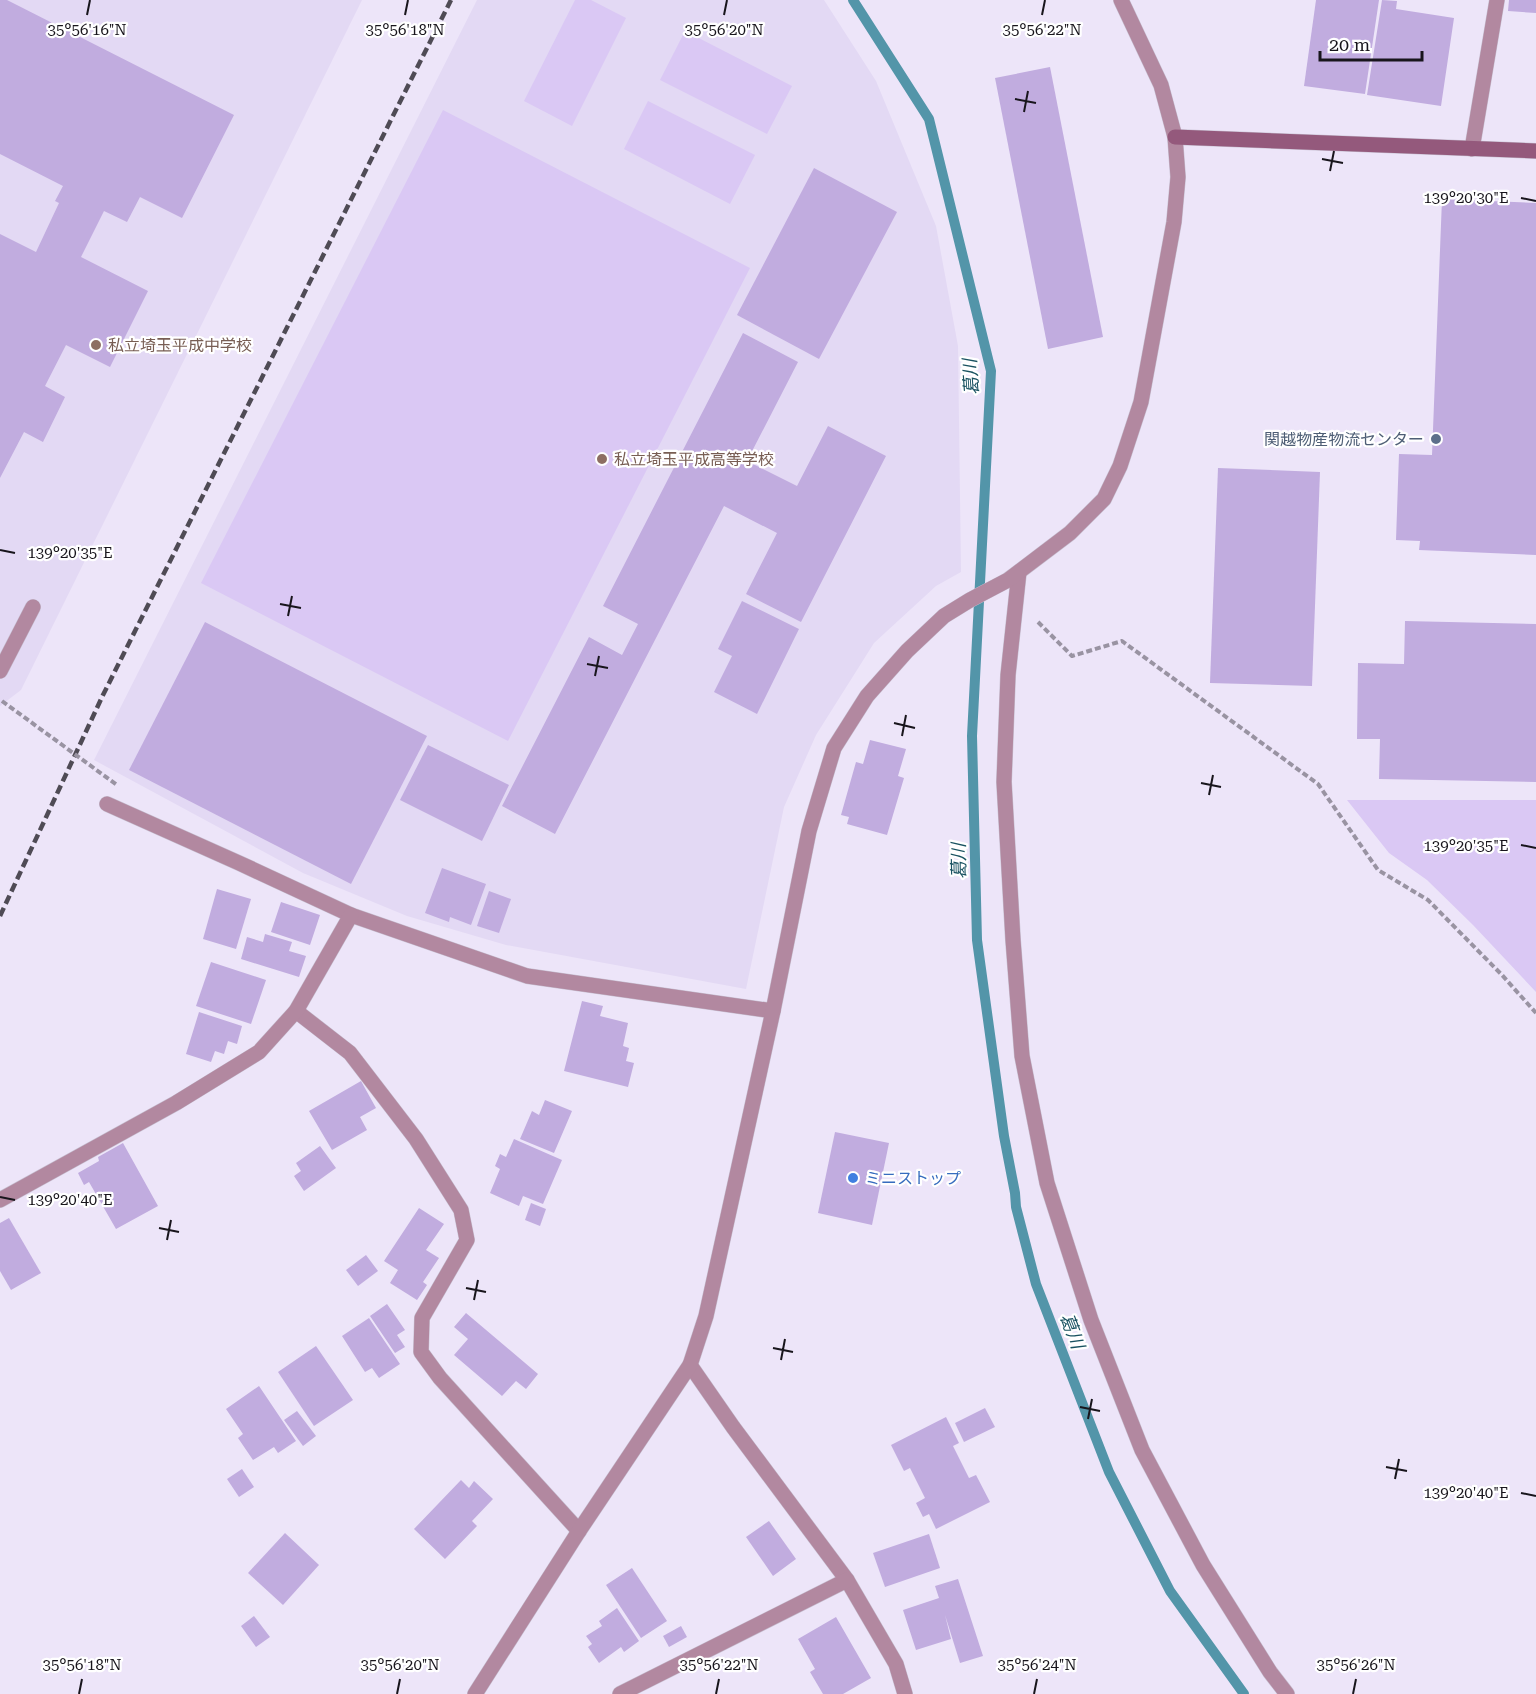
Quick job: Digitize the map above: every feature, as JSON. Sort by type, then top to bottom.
[{"type":"street","points":[[475,1694],[579,1531],[690,1365],[706,1316],[773,1011],[809,831],[834,748],[867,696],[907,651],[944,616],[1014,576],[1070,533],[1104,499],[1120,466],[1141,402],[1174,222],[1178,177],[1176,137],[1161,85],[1121,0]]},
{"type":"street","points":[[1472,149],[1497,0]]},
{"type":"street","points":[[1176,137],[1536,151]]},
{"type":"street","points":[[1014,576],[1016,602],[1008,675],[1004,782],[1012,940],[1022,1056],[1047,1183],[1091,1320],[1142,1450],[1203,1565],[1270,1672],[1287,1694]]},
{"type":"street","points":[[0,670],[33,607]]},
{"type":"street","points":[[106,804],[351,915],[527,976],[773,1011]]},
{"type":"street","points":[[0,1200],[176,1103],[259,1052],[296,1011],[351,915]]},
{"type":"street","points":[[296,1011],[350,1053],[416,1139],[461,1210],[467,1240],[422,1318],[421,1352],[440,1378],[579,1531]]},
{"type":"street","points":[[690,1365],[733,1427],[847,1580],[896,1664],[905,1694]]},
{"type":"street","points":[[620,1694],[847,1580]]},
{"type":"path","points":[[1016,602],[1072,656],[1122,641],[1318,784],[1378,870],[1428,900],[1536,1013]]},
{"type":"path","points":[[2,701],[117,785]]},
{"type":"shaded area","name":"私立埼玉平成中学校","points":[[0,0],[362,0],[21,690],[0,706]]},
{"type":"shaded area","name":"私立埼玉平成高等学校","points":[[477,0],[824,0],[876,81],[936,226],[958,346],[961,572],[936,586],[874,643],[816,735],[784,807],[746,989],[506,945],[407,916],[303,873],[94,760]]},
{"type":"shaded area","points":[[575,0],[591,0],[626,18],[572,126],[524,101]]},
{"type":"shaded area","points":[[685,31],[792,86],[767,134],[660,80]]},
{"type":"shaded area","points":[[648,101],[755,155],[730,204],[624,149]]},
{"type":"shaded area","points":[[443,110],[750,268],[508,741],[201,583]]},
{"type":"shaded area","points":[[1347,800],[1536,800],[1536,992],[1427,880],[1389,853]]},
{"type":"building","points":[[0,0],[7,0],[234,115],[182,218],[140,197],[127,222],[104,211],[81,257],[148,291],[110,367],[66,345],[45,386],[65,397],[43,442],[24,432],[0,478],[0,234],[36,252],[59,203],[55,201],[63,186],[0,154]]},
{"type":"building","points":[[1316,0],[1379,0],[1365,94],[1304,86]]},
{"type":"building","points":[[1382,0],[1397,1],[1396,9],[1454,18],[1441,106],[1367,95]]},
{"type":"building","points":[[1509,0],[1536,0],[1536,13],[1508,11]]},
{"type":"building","points":[[1050,67],[1103,337],[1048,349],[995,78]]},
{"type":"building","points":[[814,168],[897,212],[819,359],[737,315]]},
{"type":"building","points":[[1442,199],[1536,203],[1536,555],[1419,550],[1420,541],[1396,540],[1399,454],[1432,455]]},
{"type":"building","points":[[743,333],[798,362],[747,461],[797,486],[828,426],[886,456],[801,622],[746,594],[777,533],[724,506],[555,834],[502,806],[589,637],[622,655],[638,624],[603,606]]},
{"type":"building","points":[[1218,468],[1320,472],[1312,686],[1210,683]]},
{"type":"building","points":[[742,601],[799,629],[757,714],[714,692],[732,656],[718,649]]},
{"type":"building","points":[[1405,621],[1536,624],[1536,782],[1379,779],[1380,739],[1357,739],[1358,663],[1404,664]]},
{"type":"building","points":[[205,622],[427,736],[351,884],[129,770]]},
{"type":"building","points":[[870,740],[906,749],[898,776],[904,778],[887,835],[847,824],[849,817],[841,815],[856,762],[863,764]]},
{"type":"building","points":[[428,745],[509,785],[482,841],[400,800]]},
{"type":"building","points":[[442,868],[486,884],[471,925],[450,917],[449,922],[425,913]]},
{"type":"building","points":[[217,889],[251,899],[236,949],[203,939]]},
{"type":"building","points":[[489,891],[511,899],[499,933],[477,926]]},
{"type":"building","points":[[281,902],[320,915],[310,945],[271,932]]},
{"type":"building","points":[[265,934],[292,942],[289,951],[306,956],[299,977],[241,959],[247,937],[263,942]]},
{"type":"building","points":[[211,962],[266,980],[251,1024],[196,1006]]},
{"type":"building","points":[[582,1001],[603,1006],[600,1016],[628,1023],[623,1046],[629,1048],[626,1061],[634,1063],[628,1087],[564,1071]]},
{"type":"building","points":[[199,1012],[242,1026],[237,1044],[228,1041],[224,1054],[215,1051],[211,1062],[186,1054]]},
{"type":"building","points":[[361,1081],[376,1108],[360,1117],[367,1130],[332,1150],[309,1111]]},
{"type":"building","points":[[545,1100],[572,1111],[554,1153],[520,1139],[532,1111],[539,1115]]},
{"type":"building","name":"ミニストップ","points":[[835,1132],[889,1143],[872,1225],[818,1213]]},
{"type":"building","points":[[514,1139],[562,1160],[543,1204],[523,1196],[519,1206],[490,1193],[500,1169],[495,1166],[500,1154],[506,1157]]},
{"type":"building","points":[[123,1143],[158,1206],[116,1229],[89,1182],[84,1185],[78,1173],[99,1161],[98,1157]]},
{"type":"building","points":[[320,1146],[336,1168],[304,1191],[294,1176],[301,1171],[296,1163]]},
{"type":"building","points":[[531,1203],[546,1209],[540,1226],[525,1220]]},
{"type":"building","points":[[419,1208],[444,1224],[426,1250],[439,1258],[423,1282],[427,1285],[417,1300],[390,1283],[398,1270],[384,1261]]},
{"type":"building","points":[[9,1218],[41,1273],[11,1290],[0,1271],[0,1223]]},
{"type":"building","points":[[366,1255],[378,1271],[358,1286],[346,1270]]},
{"type":"building","points":[[387,1304],[405,1330],[397,1335],[405,1347],[395,1353],[370,1316]]},
{"type":"building","points":[[466,1313],[538,1374],[526,1389],[516,1381],[502,1396],[454,1355],[468,1339],[454,1327]]},
{"type":"building","points":[[369,1318],[400,1364],[379,1378],[372,1368],[365,1372],[342,1336]]},
{"type":"building","points":[[316,1346],[353,1400],[314,1426],[278,1372]]},
{"type":"building","points":[[259,1386],[296,1441],[278,1453],[274,1447],[253,1460],[238,1438],[243,1434],[226,1409]]},
{"type":"building","points":[[985,1408],[995,1427],[964,1442],[955,1423]]},
{"type":"building","points":[[297,1411],[316,1436],[303,1446],[284,1420]]},
{"type":"building","points":[[946,1417],[959,1443],[953,1446],[969,1478],[976,1475],[990,1502],[936,1529],[929,1514],[923,1517],[916,1503],[925,1498],[910,1468],[904,1471],[891,1445]]},
{"type":"building","points":[[242,1469],[254,1487],[239,1497],[227,1479]]},
{"type":"building","points":[[461,1480],[469,1488],[474,1481],[493,1499],[472,1521],[477,1526],[445,1559],[414,1529]]},
{"type":"building","points":[[769,1521],[796,1559],[773,1576],[746,1537]]},
{"type":"building","points":[[285,1533],[319,1565],[283,1605],[248,1573]]},
{"type":"building","points":[[929,1534],[940,1568],[885,1587],[873,1553]]},
{"type":"building","points":[[632,1568],[667,1621],[641,1638],[606,1585]]},
{"type":"building","points":[[958,1579],[983,1656],[960,1663],[945,1615],[951,1639],[916,1650],[903,1610],[939,1598],[935,1586]]},
{"type":"building","points":[[617,1608],[639,1641],[624,1652],[621,1647],[599,1663],[588,1647],[592,1644],[586,1636],[602,1626],[599,1621]]},
{"type":"building","points":[[254,1616],[270,1637],[256,1647],[241,1626]]},
{"type":"building","points":[[836,1617],[871,1678],[843,1694],[823,1694],[810,1672],[815,1669],[798,1639]]},
{"type":"building","points":[[681,1626],[687,1637],[669,1647],[663,1636]]},
{"type":"waterway","name":"葛川","points":[[853,0],[929,119],[991,371],[972,736],[977,940],[1016,1207],[1036,1284],[1109,1472],[1170,1591],[1244,1694]]},
{"type":"railway","points":[[0,916],[103,695],[451,0]]},
{"type":"place","name":"私立埼玉平成中学校","points":[[96,345]]},
{"type":"place","name":"関越物産物流センター","points":[[1436,439]]},
{"type":"place","name":"私立埼玉平成高等学校","points":[[602,459]]},
{"type":"place","name":"ミニストップ","points":[[853,1178]]}]
